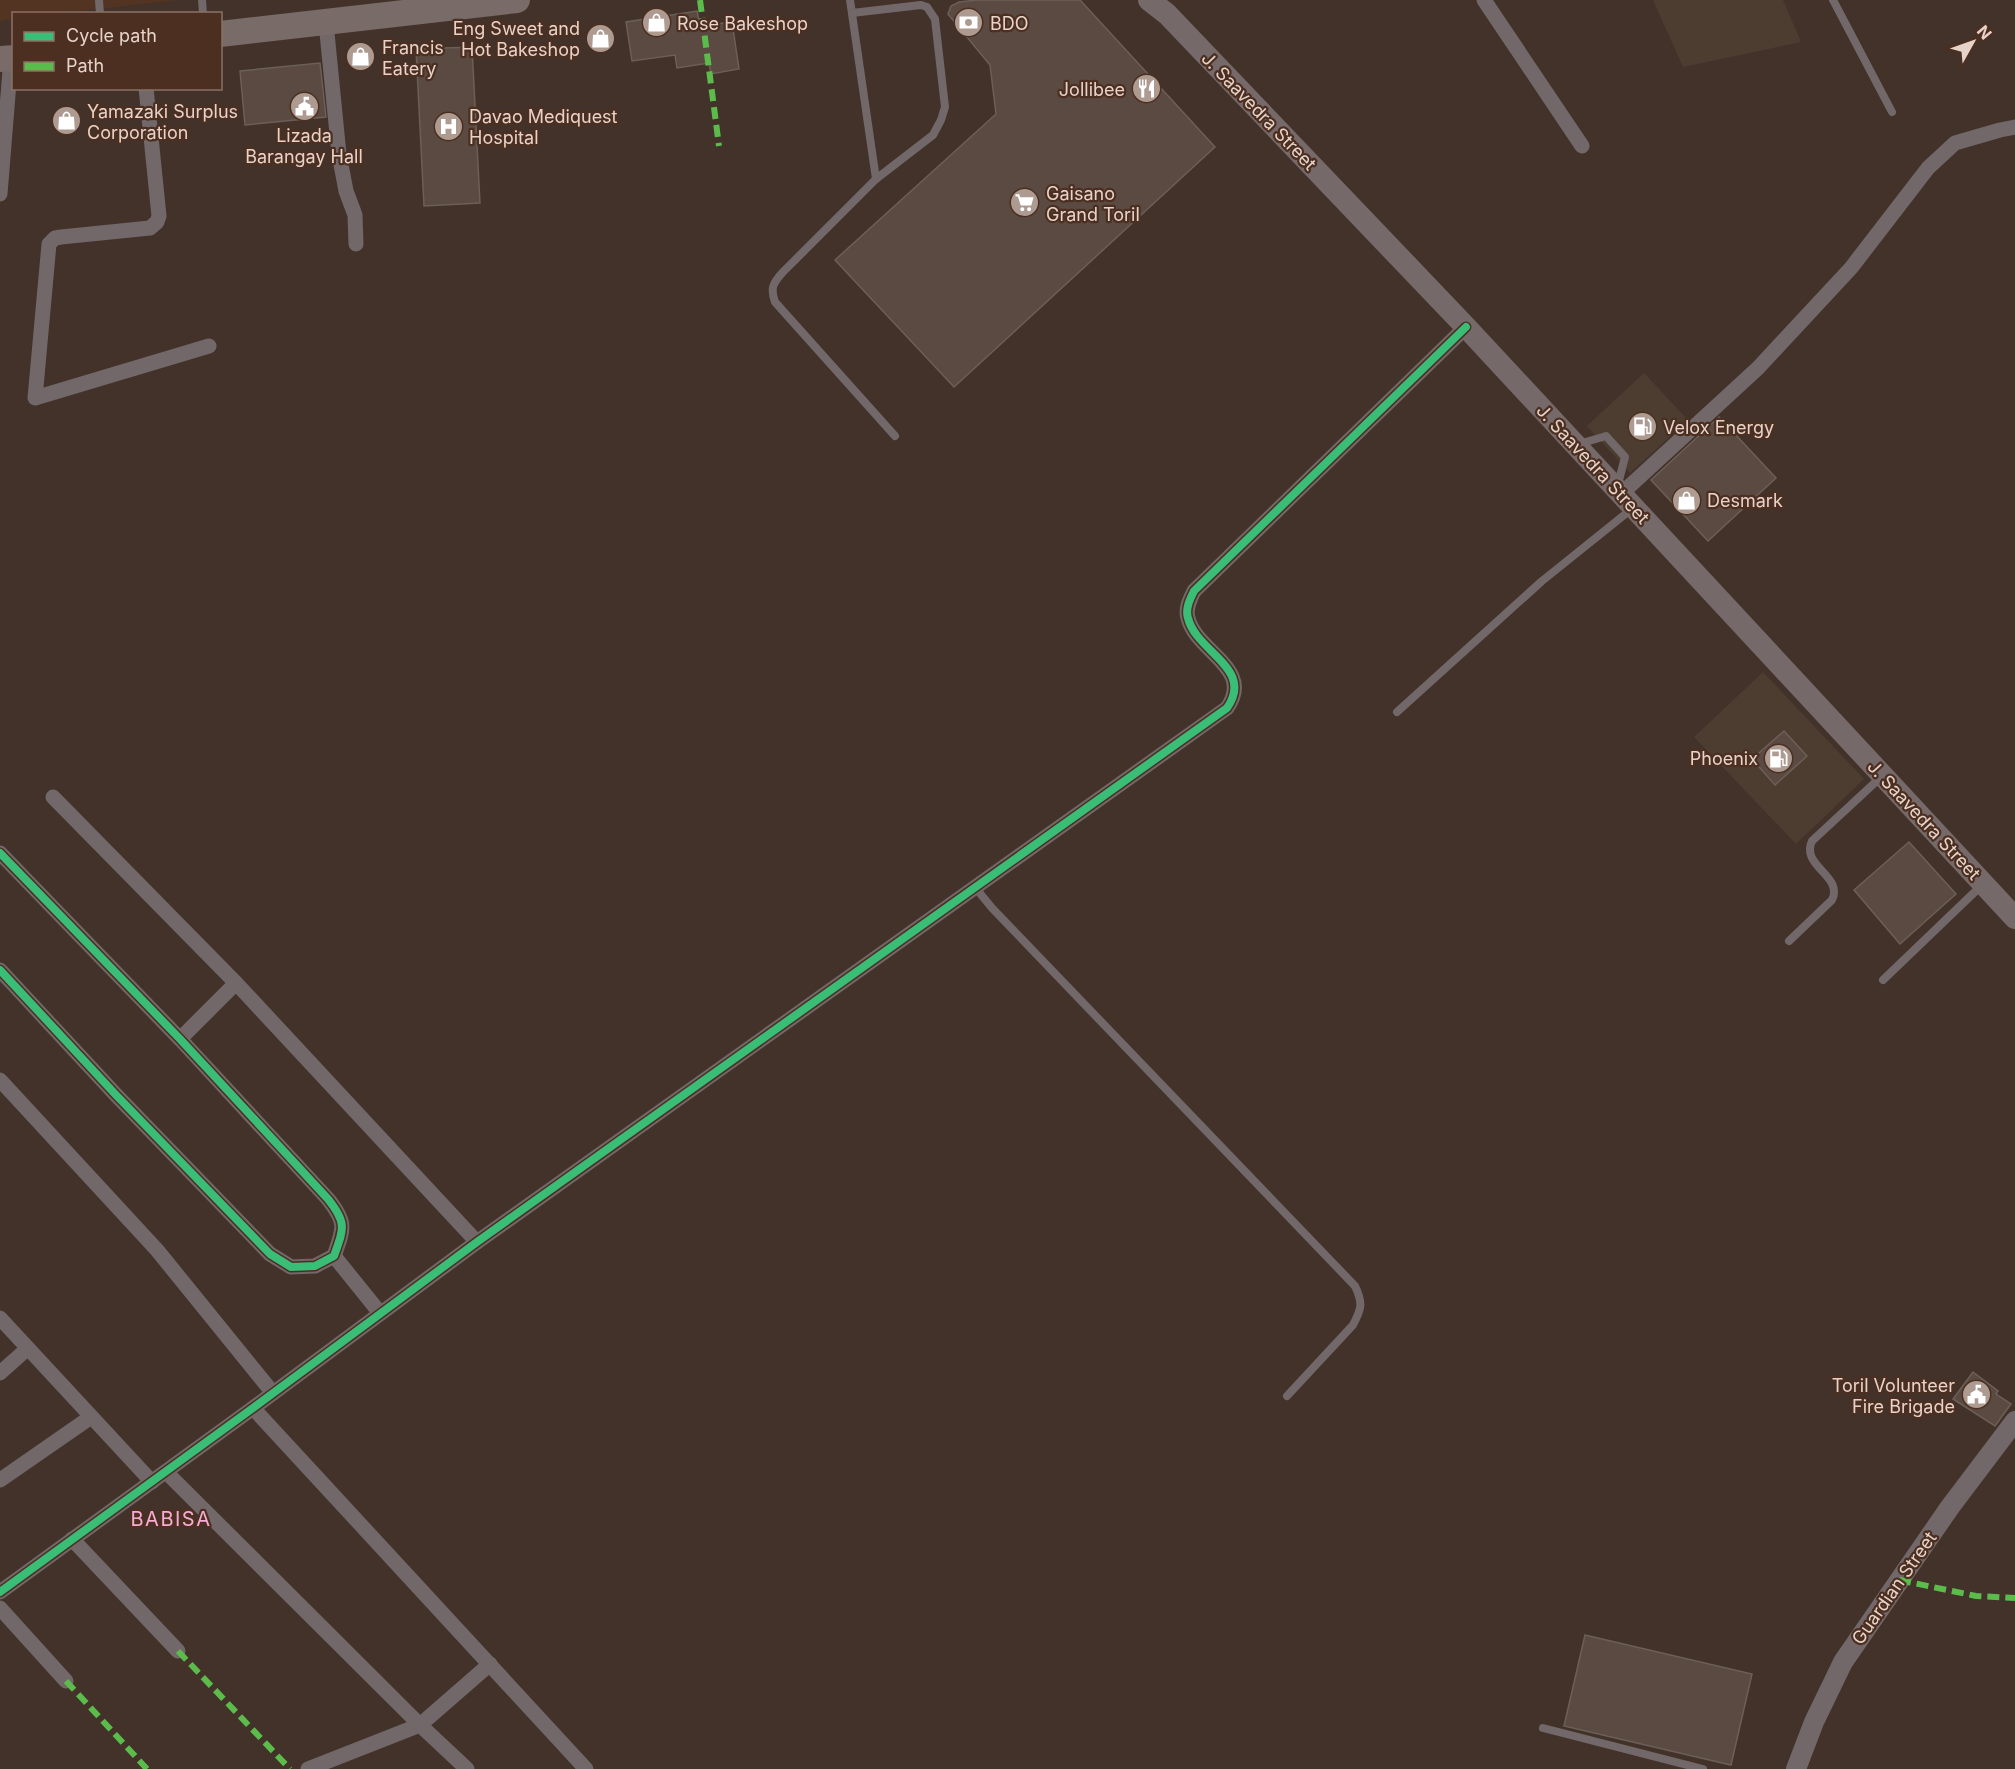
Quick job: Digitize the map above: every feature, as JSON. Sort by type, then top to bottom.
[{"type":"highway","points":[[222,34],[326,23],[464,3],[517,0]]},
{"type":"main road","name":"J. Saavedra Street","points":[[1159,5],[1466,327],[2015,918]]},
{"type":"street","points":[[1484,0],[1582,146]]},
{"type":"street","points":[[326,23],[339,154],[346,191],[356,215],[356,244]]},
{"type":"street","points":[[0,194],[8,58]]},
{"type":"street","points":[[146,90],[159,208],[157,222],[150,228],[55,238],[49,244],[34,398],[209,346]]},
{"type":"street","points":[[1624,497],[1758,368],[1851,268],[1928,168],[1955,143],[2015,127]]},
{"type":"street","points":[[0,1592],[477,1242],[1227,708],[1234,698],[1236,687],[1232,674],[1195,632],[1188,618],[1188,603],[1194,591],[1466,327]]},
{"type":"street","points":[[52,797],[236,983],[477,1242]]},
{"type":"street","points":[[0,853],[180,1039],[328,1199],[340,1215],[342,1234],[334,1256],[315,1266],[291,1267],[270,1254],[116,1095],[0,970]]},
{"type":"street","points":[[180,1039],[236,983]]},
{"type":"street","points":[[0,1080],[157,1250],[273,1393]]},
{"type":"street","points":[[334,1256],[380,1313]]},
{"type":"street","points":[[0,1318],[152,1482]]},
{"type":"street","points":[[0,1373],[27,1349]]},
{"type":"street","points":[[253,1408],[586,1769]]},
{"type":"street","points":[[0,1479],[91,1417]]},
{"type":"street","name":"Guardian Street","points":[[1796,1769],[1814,1722],[1843,1662],[1950,1507],[2015,1421]]},
{"type":"street","points":[[166,1472],[467,1769]]},
{"type":"street","points":[[72,1539],[178,1651]]},
{"type":"street","points":[[0,1608],[66,1681]]},
{"type":"street","points":[[308,1769],[420,1725],[490,1664]]},
{"type":"lane","points":[[850,0],[876,179]]},
{"type":"lane","points":[[1833,0],[1892,112]]},
{"type":"lane","points":[[852,13],[921,5],[932,12],[935,19],[945,107],[933,135],[876,179],[783,272],[773,284],[771,292],[775,302],[895,436]]},
{"type":"lane","points":[[1397,712],[1542,581],[1624,497]]},
{"type":"lane","points":[[1789,941],[1832,900],[1835,894],[1835,888],[1809,854],[1812,841],[1882,776]]},
{"type":"lane","points":[[1884,980],[1983,884]]},
{"type":"lane","points":[[974,886],[992,908],[1355,1286],[1361,1301],[1359,1313],[1353,1325],[1287,1396]]},
{"type":"lane","points":[[1543,1728],[1703,1769]]},
{"type":"shaded area","points":[[0,0],[178,0],[72,12],[12,12],[12,19],[0,21]]},
{"type":"shaded area","points":[[1653,0],[1783,0],[1801,42],[1683,67]]},
{"type":"shaded area","points":[[1644,373],[1688,420],[1630,473],[1587,426]]},
{"type":"shaded area","points":[[1763,672],[1864,779],[1796,844],[1694,737]]},
{"type":"building","name":"Gaisano Grand Toril","points":[[1080,0],[1215,147],[954,387],[835,260],[996,114],[990,65],[948,14],[951,6],[959,2]]},
{"type":"building","points":[[697,11],[700,26],[732,22],[739,69],[711,74],[709,63],[677,68],[675,55],[632,61],[626,22]]},
{"type":"building","name":"Davao Mediquest Hospital","points":[[472,47],[480,203],[424,206],[416,49]]},
{"type":"building","points":[[320,63],[326,117],[245,125],[240,71]]},
{"type":"building","points":[[1719,417],[1776,478],[1708,541],[1651,480]]},
{"type":"building","name":"Phoenix","points":[[1784,731],[1807,756],[1775,785],[1752,759]]},
{"type":"building","points":[[1909,842],[1956,894],[1900,944],[1854,890]]},
{"type":"building","name":"Toril Volunteer Fire Brigade","points":[[1973,1372],[1998,1391],[1996,1394],[2011,1404],[1995,1426],[1953,1399]]},
{"type":"building","points":[[1585,1635],[1752,1674],[1731,1765],[1564,1726]]},
{"type":"marked path","points":[[700,0],[719,146]]},
{"type":"marked path","points":[[1899,1580],[1976,1596],[2015,1598]]},
{"type":"marked path","points":[[178,1651],[290,1769]]},
{"type":"marked path","points":[[66,1681],[147,1769]]},
{"type":"cycle path","points":[[0,1592],[477,1242],[1227,708],[1234,694],[1234,682],[1229,671],[1193,630],[1187,611],[1194,591],[1466,327]]},
{"type":"cycle path","points":[[0,853],[180,1039],[328,1199],[338,1214],[342,1226],[334,1256],[315,1266],[291,1267],[270,1254],[116,1095],[0,970]]},
{"type":"place","name":"Rose Bakeshop","points":[[656,23]]},
{"type":"place","name":"BDO","points":[[969,23]]},
{"type":"place","name":"Eng Sweet and Hot Bakeshop","points":[[601,38]]},
{"type":"place","name":"Francis Eatery","points":[[361,57]]},
{"type":"place","name":"Jollibee","points":[[1146,89]]},
{"type":"place","name":"Lizada Barangay Hall","points":[[304,106]]},
{"type":"place","name":"Yamazaki Surplus Corporation","points":[[66,121]]},
{"type":"place","name":"Davao Mediquest Hospital","points":[[448,126]]},
{"type":"place","name":"Gaisano Grand Toril","points":[[1025,203]]},
{"type":"place","name":"Velox Energy","points":[[1642,427]]},
{"type":"place","name":"Desmark","points":[[1686,500]]},
{"type":"place","name":"Phoenix","points":[[1779,758]]},
{"type":"place","name":"Toril Volunteer Fire Brigade","points":[[1976,1395]]},
{"type":"district","name":"BABISA","points":[[171,1519]]}]
